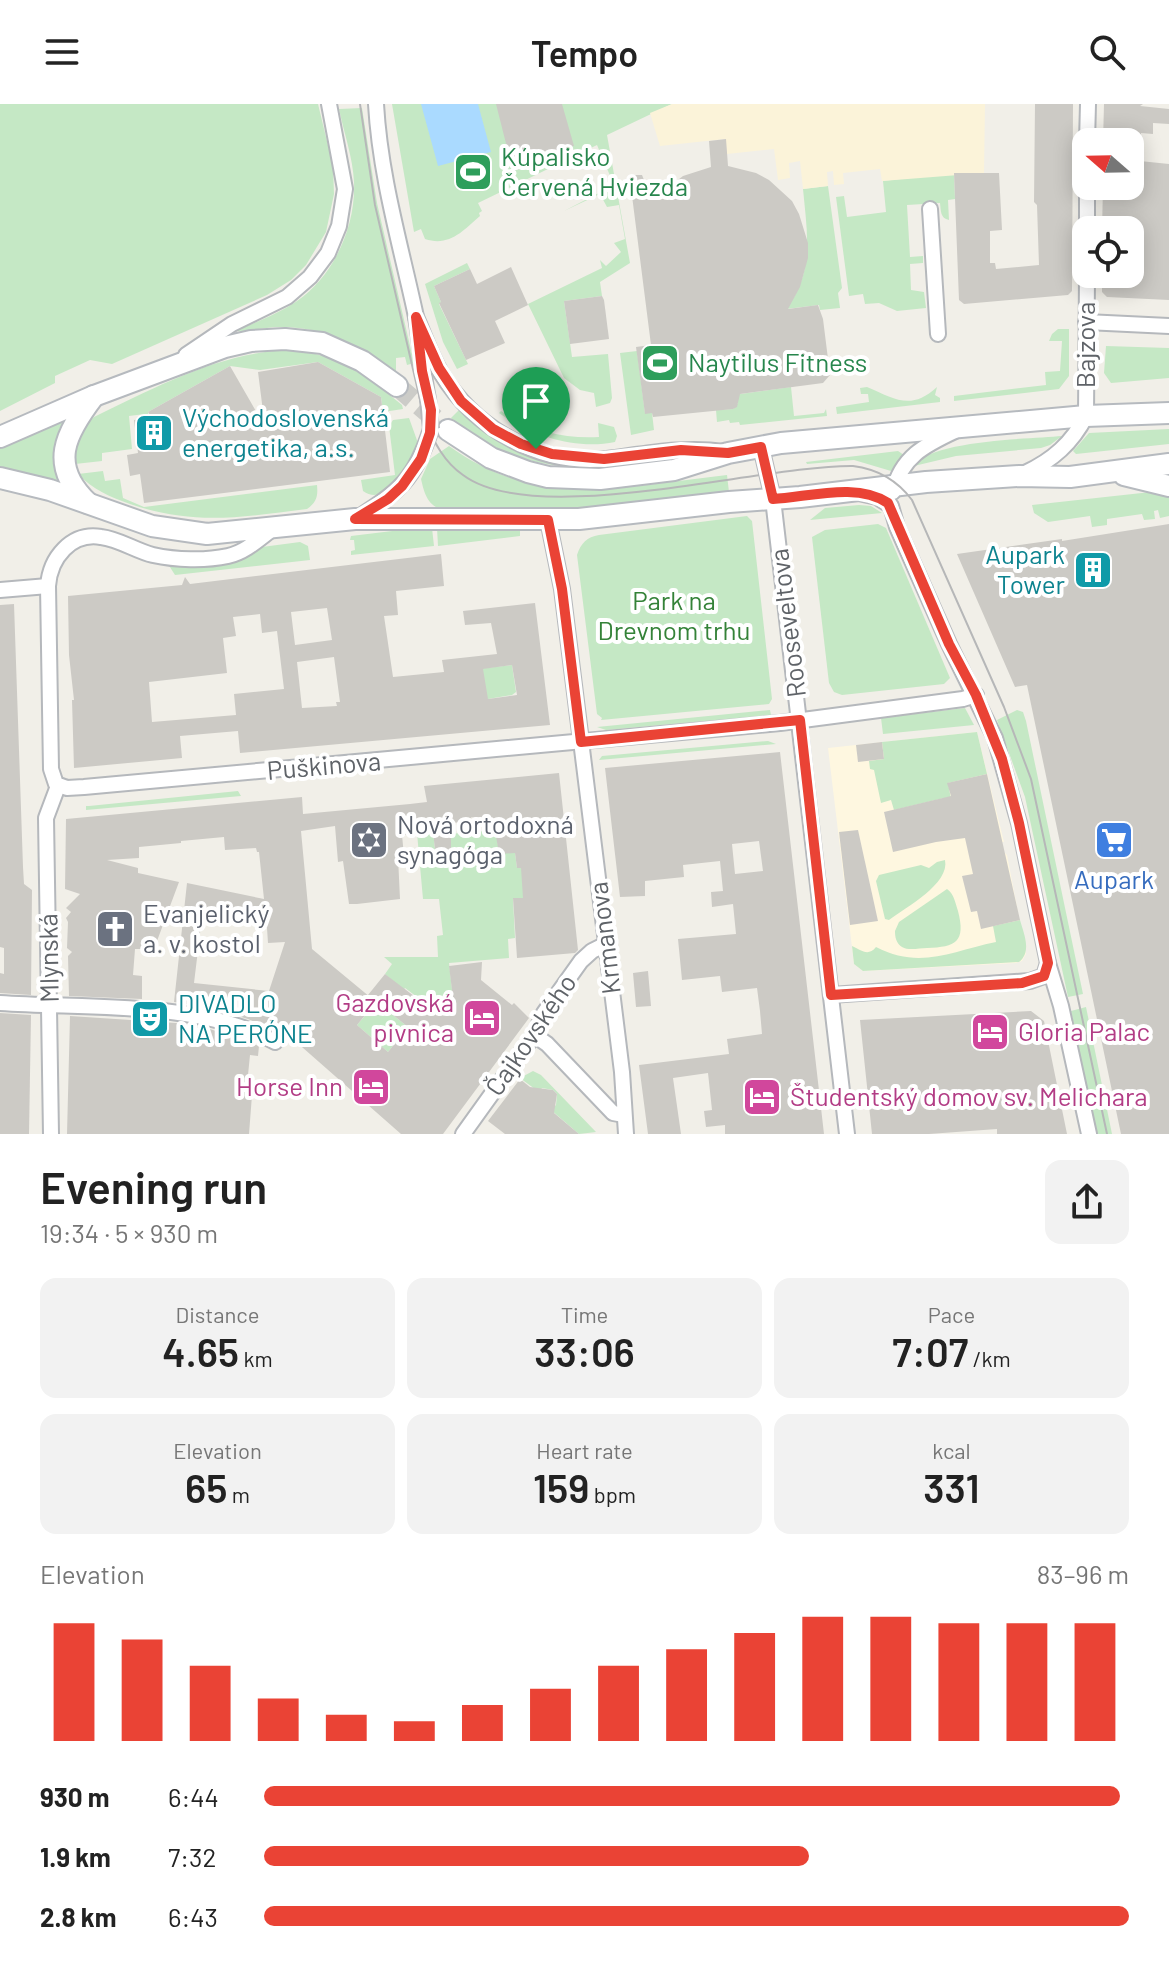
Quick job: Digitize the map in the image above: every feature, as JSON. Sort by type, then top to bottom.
[{"type":"street","points":[[166,369],[232,324],[287,297],[320,265],[339,226],[345,189],[329,104]]},
{"type":"street","points":[[376,104],[384,176],[416,317],[428,399],[439,430],[491,458],[528,472],[557,478],[600,479],[674,470],[728,453],[761,447],[1164,410]]},
{"type":"street","points":[[1087,128],[1088,104]]},
{"type":"street","points":[[930,209],[938,334]]},
{"type":"street","name":"Bajzova","points":[[1086,416],[1087,288]]},
{"type":"street","points":[[416,317],[439,368],[461,401],[493,429],[521,444],[552,454],[604,459],[681,450],[728,453]]},
{"type":"street","points":[[1086,322],[1169,326]]},
{"type":"street","points":[[0,437],[166,369],[237,344],[269,339],[322,343],[345,351],[397,386]]},
{"type":"street","points":[[91,506],[67,475],[64,455],[75,421],[94,396]]},
{"type":"street","points":[[1019,476],[1041,466],[1061,451],[1086,416]]},
{"type":"street","points":[[964,427],[914,453],[898,474],[894,486],[894,512],[897,527],[949,644],[976,695],[1002,759],[1089,1134]]},
{"type":"street","points":[[355,519],[388,499],[402,486],[439,430]]},
{"type":"street","name":"Rooseveltova","points":[[761,447],[773,499],[847,1134]]},
{"type":"street","points":[[0,478],[41,487],[152,526],[207,534],[355,519],[548,520],[894,486],[1019,476],[1070,477],[1116,473],[1169,464]]},
{"type":"street","points":[[1116,473],[1169,486]]},
{"type":"street","points":[[851,492],[881,499],[894,512]]},
{"type":"street","name":"Krmanova","points":[[548,520],[562,589],[626,1134]]},
{"type":"street","points":[[0,590],[48,586],[59,554],[73,542],[87,537],[104,537],[161,556],[214,558],[242,552],[275,527]]},
{"type":"street","name":"Mlynská","points":[[48,586],[51,769],[53,781],[62,787],[46,818],[51,1134]]},
{"type":"street","name":"Puškinova","points":[[62,787],[280,771],[800,720],[976,695]]},
{"type":"street","name":"Čajkovského","points":[[463,1134],[534,1035],[544,1013],[581,961],[606,944]]},
{"type":"street","points":[[831,995],[1022,983],[1044,976],[1048,963]]},
{"type":"street","points":[[0,1003],[95,1006],[194,1017],[259,1034],[275,1042]]},
{"type":"street","points":[[534,1035],[547,1044],[613,1113],[624,1115]]},
{"type":"shaded area","points":[[977,732],[1007,855],[1026,954],[1022,961],[1016,963],[863,971],[854,964],[828,748]]},
{"type":"green space","points":[[0,104],[318,104],[333,166],[334,194],[326,232],[306,265],[291,280],[267,295],[112,364],[90,360],[55,376],[55,383],[0,411]]},
{"type":"green space","name":"Kúpalisko Červená Hviezda","points":[[392,104],[672,104],[607,135],[630,263],[600,282],[602,296],[564,301],[572,357],[608,354],[610,403],[596,407],[594,393],[580,390],[564,378],[528,304],[602,268],[600,260],[606,266],[621,252],[614,243],[625,239],[619,205],[607,207],[600,194],[564,211],[614,185],[597,145],[478,203],[482,211],[480,216],[468,227],[448,239],[434,241],[425,239],[421,229],[414,232]]},
{"type":"green space","points":[[362,108],[377,203],[414,363],[407,365],[405,357],[396,358],[396,372],[356,346],[311,330],[279,327],[235,331],[297,301],[310,291],[332,264],[347,232],[354,199],[352,164],[339,109]]},
{"type":"green space","points":[[954,173],[955,199],[948,200],[949,220],[942,216],[940,203],[907,205],[910,257],[923,256],[923,263],[910,264],[911,290],[924,292],[926,308],[897,311],[879,303],[865,304],[863,294],[849,296],[836,197],[844,196],[847,217],[886,212],[883,181]]},
{"type":"green space","points":[[828,186],[842,288],[838,293],[840,308],[820,310],[819,305],[786,309],[795,295],[805,266],[807,236],[803,189]]},
{"type":"green space","points":[[467,263],[470,269],[434,286],[441,302],[439,304],[468,364],[457,369],[443,342],[425,284]]},
{"type":"green space","points":[[1058,329],[1069,329],[1069,376],[1059,389],[954,401],[954,396],[1046,385],[1045,372],[1060,371],[1062,341],[1049,341]]},
{"type":"green space","points":[[1106,346],[1169,348],[1169,378],[1111,383],[1104,373]]},
{"type":"green space","points":[[292,350],[324,356],[352,368],[402,405],[403,409],[383,412],[381,397],[318,362],[260,370],[230,366],[148,412],[149,418],[145,414],[129,416],[132,449],[102,453],[102,461],[75,464],[78,438],[94,417],[165,383],[215,364],[266,352]]},
{"type":"green space","points":[[637,351],[645,413],[652,413],[654,430],[631,435],[620,353]]},
{"type":"green space","points":[[791,387],[794,416],[824,413],[826,409],[827,416],[740,425],[729,420],[717,422],[716,410],[733,409],[738,403],[738,400],[719,397]]},
{"type":"green space","points":[[867,387],[895,399],[911,401],[937,387],[935,395],[940,402],[837,414],[836,407],[869,402],[868,394],[861,394],[860,388]]},
{"type":"green space","points":[[459,410],[486,433],[516,449],[582,468],[528,460],[497,448],[451,418]]},
{"type":"green space","points":[[501,411],[535,428],[560,435],[599,437],[598,423],[614,427],[617,436],[615,442],[600,444],[554,439],[525,428],[499,413]]},
{"type":"green space","points":[[65,418],[55,449],[60,482],[0,466],[0,447]]},
{"type":"green space","points":[[409,418],[418,443],[404,471],[381,494],[372,495],[363,491],[361,480],[395,475],[389,426],[393,420]]},
{"type":"green space","points":[[1169,429],[1169,444],[1076,454],[1073,451],[1089,433]]},
{"type":"green space","points":[[1062,436],[1041,448],[956,456],[914,466],[924,457],[960,446]]},
{"type":"green space","points":[[449,446],[483,466],[516,480],[550,487],[618,488],[727,475],[729,492],[579,510],[505,507],[503,510],[440,509],[429,501],[421,479],[430,459]]},
{"type":"green space","points":[[898,451],[904,455],[891,471],[854,460],[806,462]]},
{"type":"green space","points":[[103,471],[105,481],[120,479],[123,498],[144,507],[317,485],[317,492],[315,501],[307,509],[218,518],[176,515],[154,511],[108,495],[78,474]]},
{"type":"green space","points":[[1151,492],[1169,493],[1169,516],[1160,518],[1158,510],[1154,511],[1155,519],[1144,520],[1142,514],[1107,519],[1107,525],[1092,527],[1090,516],[1048,522],[1034,513],[1032,505]]},
{"type":"green space","points":[[871,506],[882,513],[810,520],[825,508]]},
{"type":"green space","name":"Park na Drevnom trhu","points":[[747,516],[752,521],[772,699],[769,704],[601,720],[597,714],[577,555],[583,544],[599,535]]},
{"type":"green space","points":[[878,524],[886,528],[950,678],[944,684],[842,695],[834,692],[829,683],[812,537],[825,530]]},
{"type":"green space","points":[[432,528],[434,546],[351,555],[351,551],[355,550],[351,536]]},
{"type":"green space","points":[[437,528],[517,529],[520,536],[438,546]]},
{"type":"green space","points":[[300,542],[308,546],[310,560],[175,575],[168,564],[249,553],[262,547]]},
{"type":"green space","points":[[512,665],[516,692],[488,699],[452,672]]},
{"type":"green space","points":[[965,708],[974,725],[883,734],[881,718]]},
{"type":"green space","points":[[770,710],[771,715],[606,730],[597,727]]},
{"type":"green space","points":[[1017,710],[1023,712],[1026,721],[1083,994],[1068,997],[1025,797],[997,720]]},
{"type":"green space","points":[[977,732],[987,774],[948,783],[951,799],[894,810],[891,800],[881,803],[869,761],[884,759],[882,742]]},
{"type":"green space","points":[[768,741],[776,744],[599,760],[602,756]]},
{"type":"green space","points":[[238,791],[241,796],[86,810],[86,806]]},
{"type":"green space","points":[[496,830],[499,853],[515,853],[517,868],[521,868],[535,902],[513,899],[515,938],[508,939],[509,958],[449,963],[453,998],[440,1014],[405,988],[388,1011],[408,1027],[388,1052],[357,1025],[394,982],[385,974],[392,964],[384,957],[438,957],[437,936],[443,935],[439,899],[423,899],[417,833],[433,832],[436,858],[446,862],[446,857],[451,857],[449,834]]},
{"type":"green space","points":[[945,860],[945,869],[934,886],[916,902],[889,920],[885,919],[876,881],[879,875],[921,865],[929,868]]},
{"type":"green space","points":[[947,889],[954,898],[960,921],[961,930],[956,941],[945,946],[911,949],[900,945],[895,933],[899,922]]},
{"type":"green space","points":[[1020,920],[1026,948],[1019,962],[863,971],[854,964],[852,946],[867,952],[876,947],[907,957],[936,956],[996,942],[993,926]]},
{"type":"green space","points":[[1086,1007],[1112,1134],[1096,1134],[1071,1011]]},
{"type":"green space","points":[[533,1071],[541,1075],[596,1132],[579,1134],[551,1110],[556,1105],[557,1094],[542,1088],[539,1092],[520,1078]]},
{"type":"sand","points":[[672,104],[985,104],[984,173],[882,181],[880,169],[843,173],[844,184],[834,185],[833,171],[827,172],[828,186],[803,189],[800,161],[789,163],[790,178],[778,180],[774,149],[727,154],[725,139],[660,146],[650,113]]},
{"type":"water","points":[[421,104],[478,104],[491,152],[438,166]]},
{"type":"building","points":[[496,104],[562,104],[574,146],[528,158],[530,166],[513,171]]},
{"type":"building","points":[[1035,104],[1073,104],[1072,291],[1068,295],[964,304],[959,300],[954,173],[999,173],[1002,230],[990,231],[990,263],[995,263],[996,269],[1039,265],[1037,205],[1034,202]]},
{"type":"building","points":[[1104,104],[1143,104],[1140,106],[1169,109],[1169,124],[1153,123],[1153,134],[1144,133],[1144,128],[1103,128]]},
{"type":"building","points":[[726,139],[728,166],[756,173],[769,180],[792,201],[799,214],[808,243],[808,258],[800,287],[788,309],[818,305],[823,319],[830,375],[823,383],[740,394],[737,407],[733,409],[653,417],[652,413],[645,414],[636,347],[651,345],[630,180],[634,175],[642,175],[652,200],[683,176],[711,167],[709,141]]},
{"type":"building","points":[[1144,161],[1169,164],[1169,300],[1107,297],[1102,292],[1102,288],[1144,288],[1144,216],[1102,216],[1103,200],[1144,200]]},
{"type":"building","points":[[511,267],[528,305],[495,321],[505,343],[466,360],[434,286],[470,269],[477,284]]},
{"type":"building","points":[[602,296],[609,339],[570,344],[564,301]]},
{"type":"building","points":[[318,362],[381,397],[390,472],[144,503],[140,474],[130,476],[127,455],[138,453],[134,420],[152,418],[148,412],[230,366],[265,427],[258,372]]},
{"type":"building","name":"Aupark","points":[[1169,524],[1169,1134],[1121,1134],[1027,685],[1015,687],[957,554]]},
{"type":"building","points":[[441,554],[444,586],[396,591],[398,615],[384,616],[393,677],[444,672],[442,660],[497,654],[491,623],[465,625],[463,611],[535,603],[550,725],[240,753],[238,731],[180,736],[182,758],[74,768],[68,596],[182,585],[185,577],[190,584]],"holes":[[[327,608],[332,640],[295,645],[291,612]],[[260,614],[262,633],[277,631],[284,689],[234,694],[236,715],[152,722],[149,682],[227,673],[223,638],[236,636],[233,617]],[[334,657],[340,702],[336,702],[337,706],[302,708],[297,662]],[[512,665],[517,695],[488,699],[483,669]]]},
{"type":"building","points":[[14,604],[24,884],[32,890],[31,995],[0,993],[4,948],[0,947],[0,605]]},
{"type":"building","points":[[882,742],[884,759],[858,762],[856,745]]},
{"type":"building","points":[[780,752],[824,1134],[725,1134],[725,1125],[706,1127],[704,1111],[712,1110],[708,1073],[673,1078],[681,1134],[648,1134],[639,1065],[729,1054],[727,1039],[762,1034],[760,1011],[757,988],[722,992],[720,976],[682,980],[678,939],[736,934],[733,904],[712,907],[711,892],[723,891],[720,861],[683,865],[684,877],[645,881],[645,896],[620,897],[605,768]],"holes":[[[759,841],[763,871],[735,874],[732,844]]]},
{"type":"building","points":[[559,773],[578,950],[575,953],[517,958],[513,898],[523,898],[521,868],[517,868],[515,853],[499,854],[493,818],[478,820],[472,817],[465,822],[451,823],[451,857],[436,858],[433,832],[402,835],[404,856],[398,857],[400,899],[357,904],[349,904],[343,861],[338,862],[335,826],[301,831],[312,949],[376,1002],[357,1025],[388,1052],[408,1027],[368,995],[385,974],[439,1015],[453,998],[449,966],[482,962],[481,980],[512,1005],[514,1003],[529,1018],[443,1134],[401,1134],[294,1040],[292,1044],[279,1033],[248,1019],[174,1002],[187,883],[264,899],[256,848],[225,850],[224,837],[139,847],[139,858],[107,860],[138,868],[138,873],[179,882],[154,949],[135,949],[133,975],[142,976],[142,999],[69,996],[68,956],[72,952],[67,948],[66,918],[71,912],[66,908],[80,894],[65,889],[66,819],[302,797],[303,814],[427,802],[424,786]],"holes":[[[202,917],[267,928],[268,943],[285,942],[269,991],[194,983]]]},
{"type":"building","points":[[987,774],[1020,920],[981,929],[977,911],[971,912],[962,876],[973,874],[965,838],[893,852],[884,812],[951,796],[947,783]]},
{"type":"building","points":[[858,830],[878,921],[850,925],[839,832]]},
{"type":"building","points":[[648,971],[651,1006],[636,1007],[633,973]]},
{"type":"building","points":[[1031,1011],[1044,1021],[1067,1134],[997,1134],[997,1129],[872,1134],[860,1020]]},
{"type":"building","points":[[0,1013],[31,1015],[29,1134],[0,1134]]},
{"type":"building","points":[[70,1016],[176,1023],[210,1029],[259,1046],[258,1056],[250,1055],[246,1095],[252,1095],[249,1134],[67,1134]]},
{"type":"building","points":[[520,1079],[530,1087],[553,1090],[557,1094],[554,1113],[579,1134],[505,1134],[488,1121]]},
{"type":"tunnel","points":[[397,386],[448,430]]},
{"type":"tram line","points":[[360,104],[375,205],[425,421],[440,451],[463,475],[497,490],[541,496],[594,496],[813,468],[853,466],[886,477],[912,500],[1004,707],[1031,779],[1107,1134]]},
{"type":"place","name":"Kúpalisko Červená Hviezda","points":[[473,172]]},
{"type":"place","name":"Naytilus Fitness","points":[[660,363]]},
{"type":"place","name":"Východoslovenská energetika, a.s.","points":[[154,433]]},
{"type":"place","name":"Aupark Tower","points":[[1093,570]]},
{"type":"place","name":"Nová ortodoxná synagóga","points":[[369,840]]},
{"type":"place","name":"Aupark","points":[[1114,840]]},
{"type":"place","name":"Evanjelický a. v. kostol","points":[[115,929]]},
{"type":"place","name":"Gazdovská pivnica","points":[[482,1018]]},
{"type":"place","name":"DIVADLO NA PERÓNE","points":[[150,1019]]},
{"type":"place","name":"Gloria Palac","points":[[990,1032]]},
{"type":"place","name":"Horse Inn","points":[[371,1087]]},
{"type":"place","name":"Študentský domov sv. Melichara","points":[[762,1097]]},
{"type":"route","points":[[416,317],[439,368],[461,401],[493,429],[536,449],[552,454],[604,459],[681,450],[728,453],[761,447],[773,499],[851,492],[873,495],[888,503],[1002,759],[1019,823],[1048,963],[1044,976],[1022,983],[831,995],[800,720],[581,742],[562,589],[548,520],[355,519],[388,499],[402,486],[421,459],[430,433],[431,410],[422,371],[416,317]]}]
